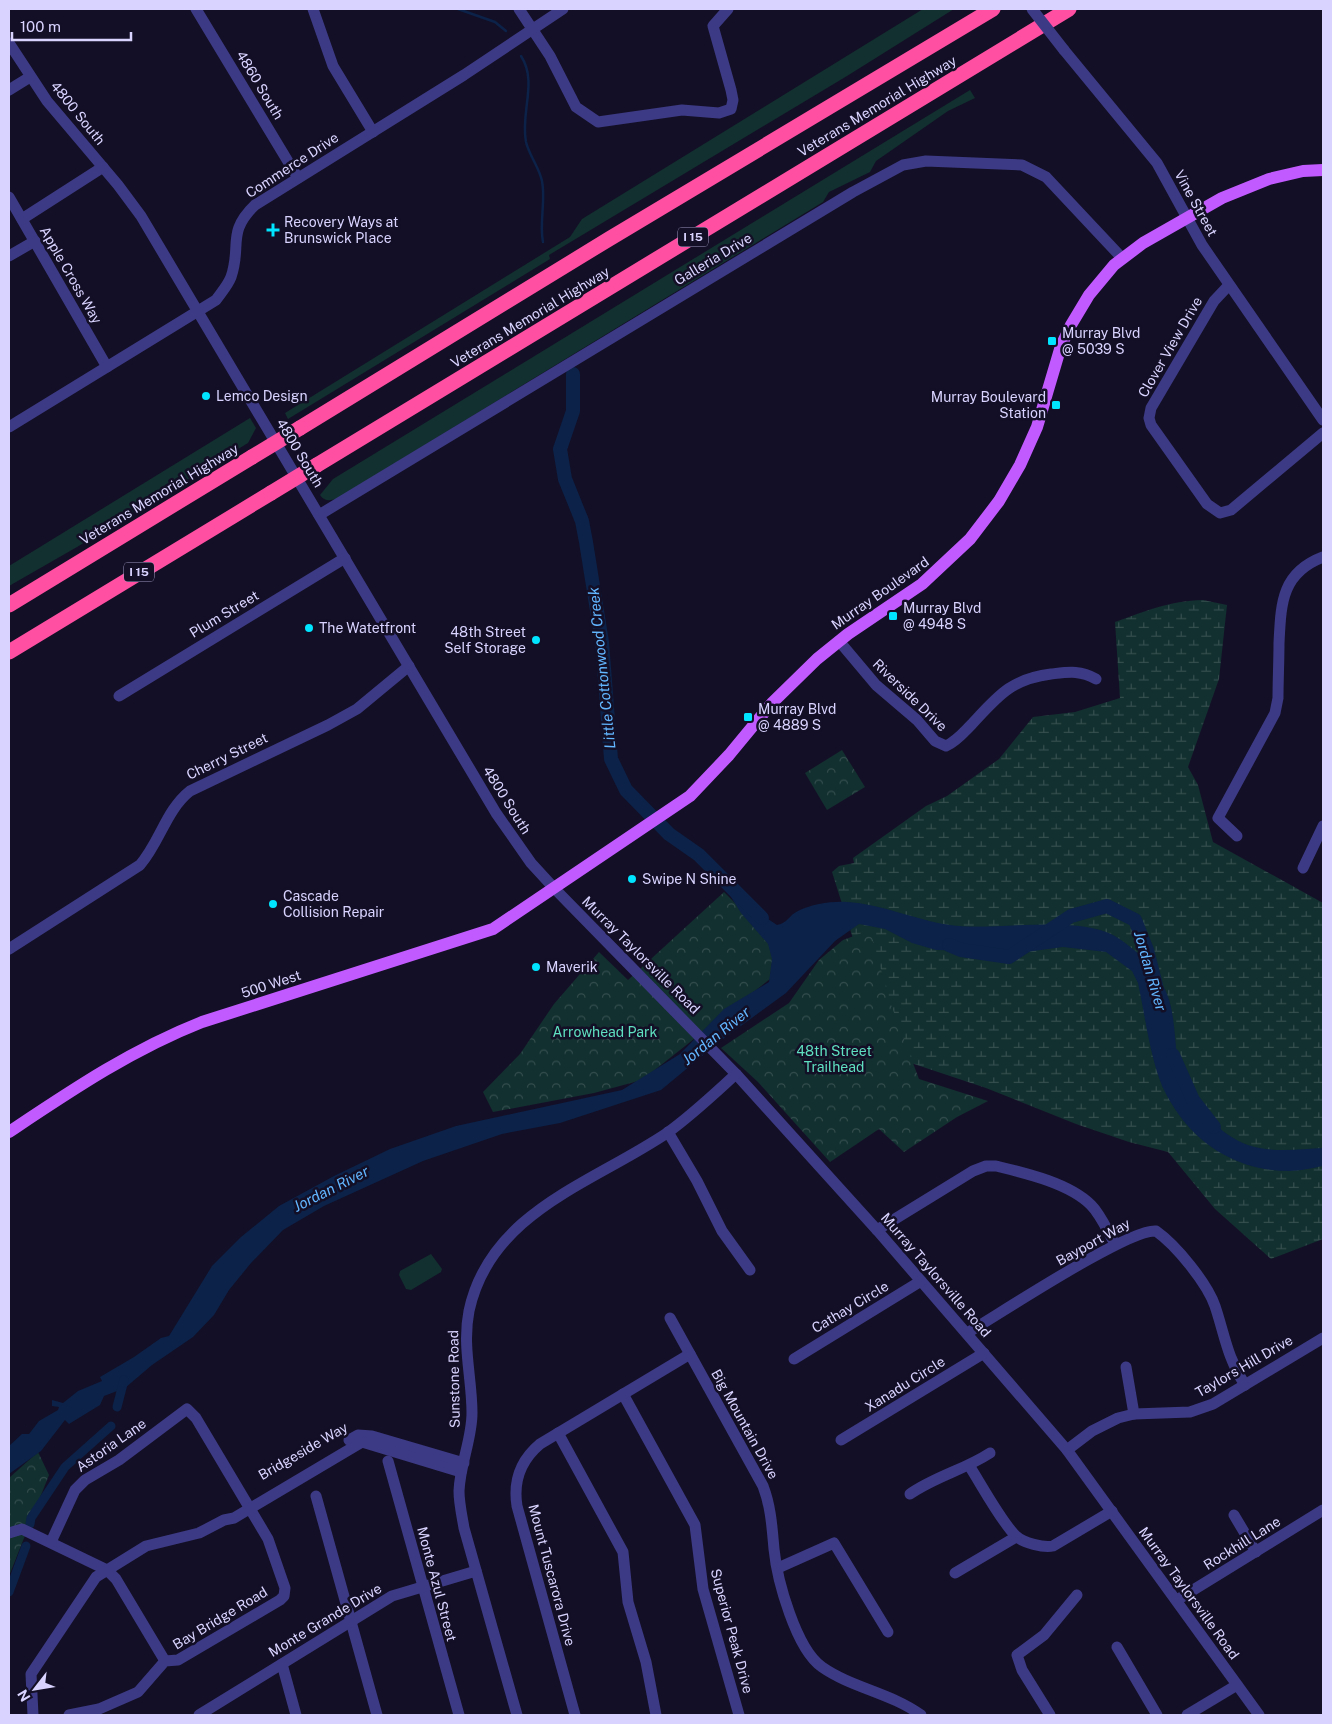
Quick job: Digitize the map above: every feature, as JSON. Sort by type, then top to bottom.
[{"type":"highway","name":"Veterans Memorial Highway","points":[[9,605],[609,239],[993,9]]},
{"type":"highway","name":"Veterans Memorial Highway","points":[[9,652],[1069,9]]},
{"type":"highway","points":[[9,600],[64,570]]},
{"type":"main road","name":"Murray Boulevard","points":[[552,888],[662,816],[706,781],[772,703],[817,659],[839,641],[930,578],[964,546],[988,516],[1020,465],[1037,427],[1061,346],[1071,325],[1098,283],[1122,258],[1187,216],[1258,182],[1302,171],[1323,170]]},
{"type":"main road","name":"500 West","points":[[9,1132],[110,1066],[156,1041],[211,1019],[493,929],[524,910],[552,888]]},
{"type":"street","name":"4860 South","points":[[196,9],[298,178]]},
{"type":"street","points":[[313,9],[333,66],[373,132]]},
{"type":"street","points":[[519,9],[550,56],[576,107],[598,122],[682,110],[719,113],[731,109],[733,100],[731,90],[713,26],[728,9]]},
{"type":"street","name":"Commerce Drive","points":[[9,427],[198,313],[216,300],[231,278],[236,233],[244,217],[263,199],[373,132],[563,9]]},
{"type":"street","name":"Vine Street","points":[[1032,9],[1144,145],[1187,216],[1202,245],[1323,420]]},
{"type":"street","name":"4800 South","points":[[9,43],[30,77],[137,210],[496,813],[530,863],[552,888]]},
{"type":"street","points":[[9,90],[30,77]]},
{"type":"street","name":"Galleria Drive","points":[[319,515],[853,192],[903,165],[936,161],[1022,165],[1035,170],[1046,177],[1122,258]]},
{"type":"street","points":[[22,219],[103,167]]},
{"type":"street","name":"Apple Cross Way","points":[[9,197],[107,367]]},
{"type":"street","points":[[9,256],[35,240]]},
{"type":"street","name":"Clover View Drive","points":[[1229,285],[1214,301],[1151,408],[1149,418],[1151,425],[1207,504],[1220,512],[1228,511],[1235,507],[1323,433]]},
{"type":"street","points":[[1237,836],[1218,818],[1275,713],[1278,698],[1282,601],[1288,586],[1298,572],[1323,557]]},
{"type":"street","name":"Plum Street","points":[[119,696],[345,558]]},
{"type":"street","name":"Riverside Drive","points":[[839,641],[876,685],[917,720],[935,741],[946,746],[958,738],[998,696],[1018,682],[1034,676],[1074,671],[1096,679]]},
{"type":"street","name":"Cherry Street","points":[[9,948],[140,865],[151,852],[169,814],[177,803],[190,791],[328,725],[357,709],[409,666]]},
{"type":"street","points":[[1303,868],[1323,826]]},
{"type":"street","name":"Murray Taylorsville Road","points":[[552,888],[736,1074],[967,1333],[1067,1450],[1259,1715]]},
{"type":"street","name":"Sunstone Road","points":[[517,1715],[461,1513],[459,1491],[472,1415],[466,1329],[476,1288],[495,1251],[534,1212],[668,1132],[736,1074]]},
{"type":"street","points":[[668,1132],[697,1181],[722,1231],[750,1270]]},
{"type":"street","points":[[877,1230],[974,1171],[986,1166],[996,1166],[1062,1187],[1087,1201],[1093,1206],[1115,1244]]},
{"type":"street","name":"Bayport Way","points":[[967,1333],[1115,1244],[1144,1231],[1156,1231],[1162,1234],[1209,1292],[1231,1361],[1246,1385]]},
{"type":"street","name":"Cathay Circle","points":[[794,1359],[921,1282]]},
{"type":"street","name":"Big Mountain Drive","points":[[670,1318],[763,1486],[770,1509],[778,1568],[799,1639],[813,1659],[839,1677],[899,1702],[921,1715]]},
{"type":"street","name":"Taylors Hill Drive","points":[[1067,1450],[1104,1424],[1134,1414],[1190,1412],[1213,1404],[1323,1338]]},
{"type":"street","name":"Xanadu Circle","points":[[841,1440],[984,1353]]},
{"type":"street","name":"Mount Tuscarora Drive","points":[[575,1715],[516,1498],[517,1482],[522,1466],[534,1450],[558,1433],[690,1354]]},
{"type":"street","points":[[1126,1367],[1134,1414]]},
{"type":"street","name":"Superior Peak Drive","points":[[623,1394],[695,1525],[703,1589],[739,1715]]},
{"type":"street","name":"Astoria Lane","points":[[51,1542],[75,1490],[84,1480],[119,1460],[187,1409],[196,1418],[248,1505]]},
{"type":"street","points":[[558,1433],[623,1552],[628,1602],[646,1662],[656,1715]]},
{"type":"street","name":"Bridgeside Way","points":[[33,1715],[30,1674],[96,1578],[146,1546],[204,1531],[224,1520],[234,1518],[248,1505],[362,1442],[462,1467]]},
{"type":"street","points":[[910,1494],[928,1482],[970,1467],[990,1453]]},
{"type":"street","name":"Monte Azul Street","points":[[388,1461],[459,1715]]},
{"type":"street","points":[[970,1467],[1016,1537],[1044,1546],[1053,1546],[1112,1511]]},
{"type":"street","points":[[316,1496],[377,1715]]},
{"type":"street","name":"Bay Bridge Road","points":[[69,1715],[99,1709],[138,1692],[165,1661],[178,1660],[284,1596],[285,1588],[276,1558],[268,1539],[248,1505]]},
{"type":"street","name":"Rockhill Lane","points":[[1177,1600],[1323,1510]]},
{"type":"street","points":[[1234,1515],[1256,1552]]},
{"type":"street","points":[[9,1533],[22,1529],[107,1570],[116,1579],[165,1661]]},
{"type":"street","points":[[955,1573],[1016,1537]]},
{"type":"street","points":[[778,1568],[834,1543],[888,1632]]},
{"type":"street","name":"Monte Grande Drive","points":[[199,1715],[392,1596],[476,1571]]},
{"type":"street","points":[[1050,1715],[1022,1670],[1017,1655],[1044,1635],[1077,1595]]},
{"type":"street","points":[[1117,1647],[1157,1715]]},
{"type":"street","points":[[282,1664],[296,1715]]},
{"type":"street","points":[[1187,1715],[1237,1685]]},
{"type":"green space","points":[[923,9],[954,9],[847,76],[549,255],[550,259],[288,419],[285,413],[570,237],[582,219]]},
{"type":"green space","points":[[970,90],[975,98],[948,111],[876,161],[870,172],[829,192],[823,202],[336,499],[327,500],[320,495],[333,479]]},
{"type":"green space","points":[[250,418],[256,428],[248,443],[9,586],[9,566]]},
{"type":"green space","points":[[1203,600],[1227,605],[1219,679],[1188,767],[1198,785],[1213,842],[1323,903],[1323,1239],[1271,1259],[1215,1209],[1168,1152],[1129,1142],[1076,1124],[986,1088],[896,1058],[855,945],[832,872],[839,866],[854,863],[853,858],[926,806],[947,796],[999,759],[1033,717],[1075,712],[1120,698],[1115,622],[1168,604]]},
{"type":"green space","points":[[842,750],[865,787],[827,810],[805,773]]},
{"type":"green space","name":"Arrowhead Park","points":[[724,892],[764,932],[773,953],[770,979],[642,1080],[594,1093],[493,1112],[483,1092],[520,1054],[554,1004],[599,952],[628,980]]},
{"type":"green space","name":"48th Street Trailhead","points":[[870,930],[890,1002],[919,1079],[988,1101],[957,1117],[904,1152],[879,1129],[830,1162],[758,1082],[721,1048],[789,1003],[819,960],[843,940]]},
{"type":"green space","points":[[431,1254],[442,1269],[441,1272],[411,1290],[406,1289],[399,1275],[400,1271]]},
{"type":"green space","points":[[38,1452],[49,1475],[9,1576],[9,1478]]},
{"type":"water","points":[[728,892],[777,925],[784,923],[795,913],[809,906],[841,902],[860,903],[950,925],[969,927],[1062,925],[1085,927],[1105,932],[1121,940],[1142,957],[1164,986],[1172,1014],[1177,1056],[1182,1076],[1192,1097],[1208,1117],[1227,1134],[1248,1145],[1266,1149],[1285,1150],[1323,1148],[1323,1166],[1289,1171],[1269,1170],[1251,1166],[1217,1150],[1188,1126],[1166,1094],[1156,1069],[1138,983],[1132,971],[1106,952],[1063,947],[1026,952],[936,950],[912,943],[885,929],[859,924],[835,941],[786,993],[719,1042],[661,1090],[560,1123],[502,1134],[423,1161],[324,1206],[283,1230],[251,1263],[229,1290],[214,1315],[193,1337],[152,1365],[125,1388],[104,1396],[100,1405],[69,1424],[65,1420],[41,1451],[9,1474],[9,1446],[22,1434],[29,1434],[39,1421],[58,1410],[59,1407],[52,1406],[52,1400],[63,1403],[78,1391],[102,1381],[100,1377],[161,1338],[169,1336],[212,1266],[241,1237],[279,1206],[334,1176],[390,1149],[456,1126],[622,1090],[680,1054],[724,1009],[769,982],[772,959],[768,944],[741,913]]},
{"type":"waterway","name":"Little Cottonwood Creek","points":[[458,9],[495,22],[506,31]]},
{"type":"waterway","name":"Little Cottonwood Creek","points":[[521,56],[528,76],[525,120],[526,142],[541,176],[543,189],[543,242]]},
{"type":"waterway","name":"Little Cottonwood Creek","points":[[573,374],[573,411],[560,449],[565,479],[582,521],[586,542],[602,642],[611,759],[626,790],[669,834],[699,855],[762,918]]},
{"type":"waterway","name":"Jordan River","points":[[949,945],[961,950],[1009,957],[1071,916],[1107,906],[1135,920],[1147,950],[1156,985]]},
{"type":"waterway","name":"Jordan River","points":[[1173,1055],[1193,1100],[1214,1127]]},
{"type":"waterway","points":[[117,1407],[124,1380]]},
{"type":"waterway","points":[[30,1524],[31,1518],[65,1467],[111,1426]]},
{"type":"waterway","points":[[9,1592],[26,1546]]},
{"type":"place","name":"Recovery Ways at Brunswick Place","points":[[273,230]]},
{"type":"place","name":"Murray Blvd @ 5039 S","points":[[1052,341]]},
{"type":"place","name":"Lemco Design","points":[[206,396]]},
{"type":"place","name":"Murray Boulevard Station","points":[[1056,405]]},
{"type":"place","name":"Murray Blvd @ 4948 S","points":[[893,616]]},
{"type":"place","name":"The Watetfront","points":[[309,628]]},
{"type":"place","name":"48th Street Self Storage","points":[[536,640]]},
{"type":"place","name":"Murray Blvd @ 4889 S","points":[[748,717]]},
{"type":"place","name":"Swipe N Shine","points":[[632,879]]},
{"type":"place","name":"Cascade Collision Repair","points":[[273,904]]},
{"type":"place","name":"Maverik","points":[[536,967]]}]
